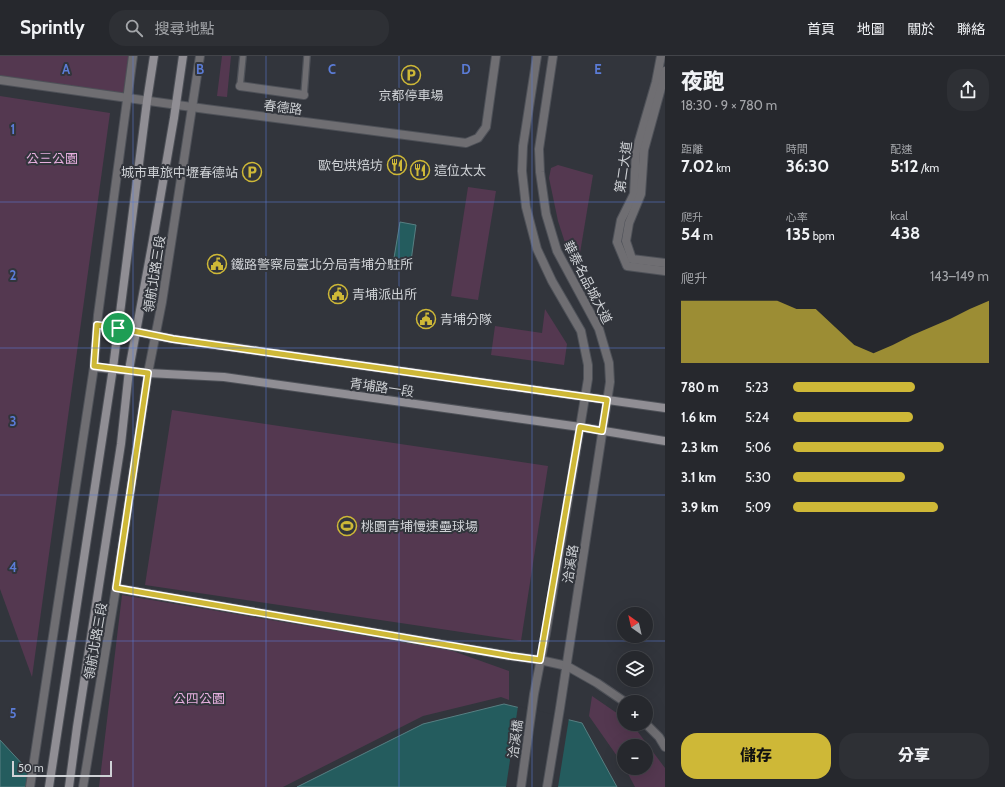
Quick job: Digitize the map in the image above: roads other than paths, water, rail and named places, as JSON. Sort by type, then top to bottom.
[{"type":"main road","name":"領航北路三段","points":[[49,787],[113,368],[154,56]]},
{"type":"main road","name":"領航北路三段","points":[[69,787],[77,726],[121,444],[130,370],[154,240],[183,56]]},
{"type":"main road","name":"青埔路一段","points":[[97,325],[173,339],[665,408]]},
{"type":"main road","name":"青埔路一段","points":[[94,366],[148,373],[224,377],[580,427],[665,441]]},
{"type":"street","points":[[30,787],[94,366],[98,314],[133,56]]},
{"type":"street","name":"領航北路三段","points":[[83,787],[116,588],[148,373],[162,302],[200,56]]},
{"type":"street","name":"春德路","points":[[0,80],[466,143],[478,138],[486,127],[496,56]]},
{"type":"street","points":[[537,56],[524,146],[522,171],[526,207],[537,249],[552,281],[580,331],[588,365],[588,379],[585,397]]},
{"type":"street","name":"華泰名品城大道","points":[[553,56],[539,149],[540,172],[546,214],[557,251],[599,329],[609,362],[610,382],[607,400]]},
{"type":"street","name":"第二大道","points":[[661,56],[656,82],[636,151],[634,194],[621,220],[617,242],[627,266],[665,271]]},
{"type":"street","name":"第二大道","points":[[665,71],[644,150],[641,194],[629,223],[626,241],[632,259],[665,263]]},
{"type":"street","points":[[240,86],[304,95]]},
{"type":"street","name":"洽溪路","points":[[534,694],[585,397]]},
{"type":"street","name":"洽溪路","points":[[547,787],[567,666],[607,400]]},
{"type":"street","points":[[116,588],[540,660],[567,666],[617,697]]},
{"type":"street","name":"洽溪橋","points":[[521,787],[534,694]]},
{"type":"street","points":[[653,731],[665,747]]},
{"type":"lane","points":[[240,86],[243,56]]},
{"type":"lane","points":[[304,95],[308,56]]},
{"type":"water","points":[[400,222],[416,225],[411,261],[394,258]]},
{"type":"water","points":[[504,704],[582,723],[617,787],[297,787],[423,724]]},
{"type":"water","points":[[0,740],[26,768],[60,787],[0,787]]},
{"type":"place","name":"京都停車場","points":[[411,75]]},
{"type":"place","name":"歐包烘焙坊","points":[[397,165]]},
{"type":"place","name":"這位太太","points":[[420,170]]},
{"type":"place","name":"城市車旅中壢春德站","points":[[252,172]]},
{"type":"place","name":"鐵路警察局臺北分局青埔分駐所","points":[[217,264]]},
{"type":"place","name":"青埔派出所","points":[[338,294]]},
{"type":"place","name":"青埔分隊","points":[[426,319]]},
{"type":"place","name":"桃園青埔慢速壘球場","points":[[347,526]]},
{"type":"park label","name":"公三公園","points":[[52,158]]},
{"type":"park label","name":"公四公園","points":[[199,698]]}]
